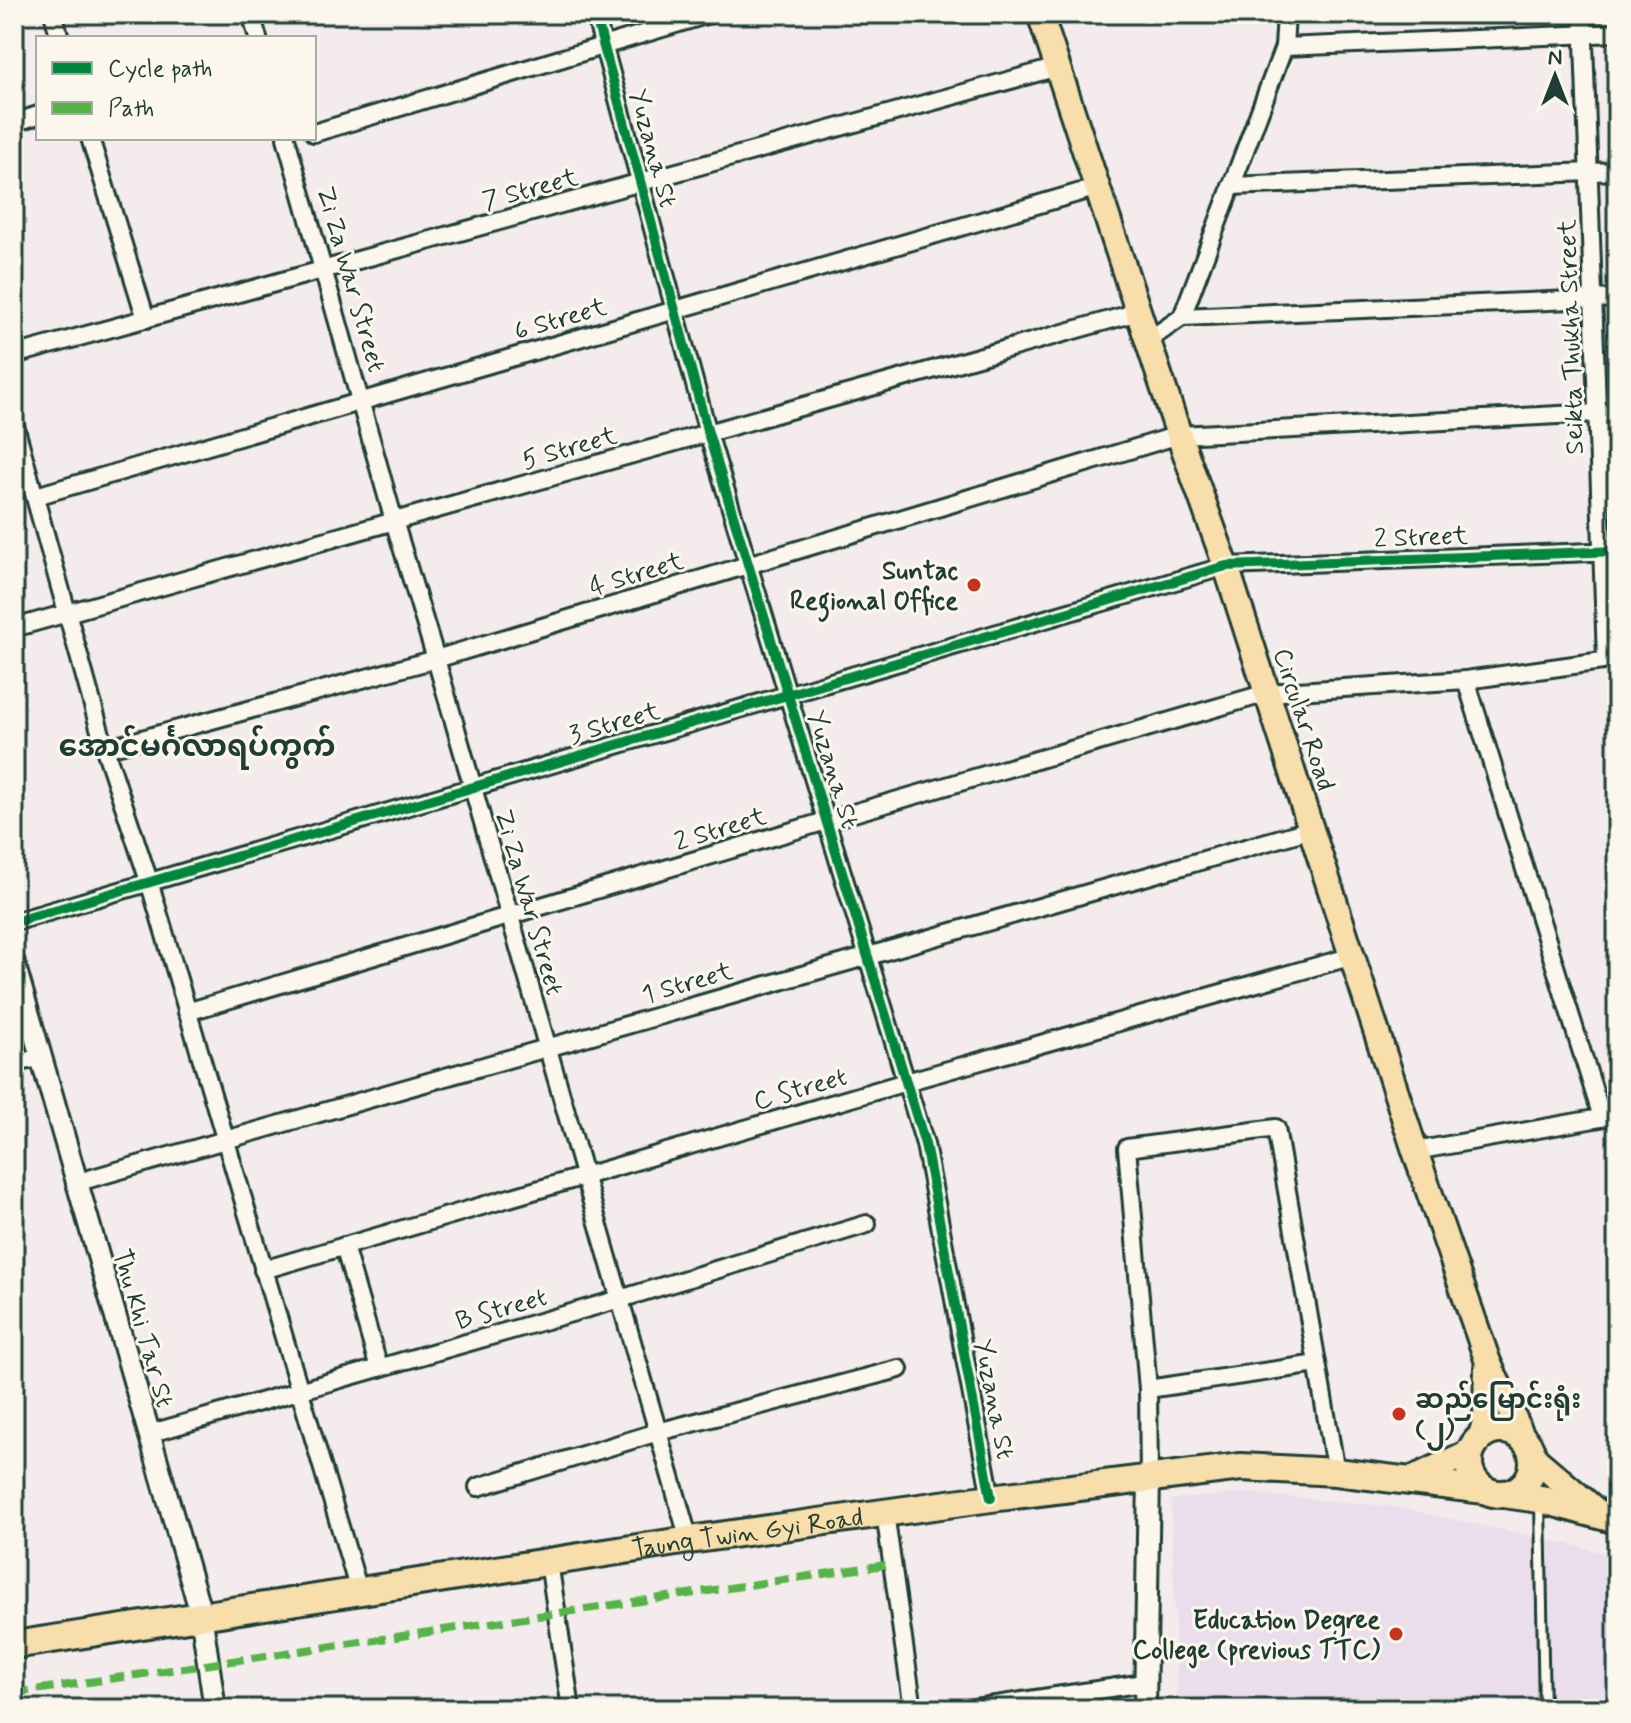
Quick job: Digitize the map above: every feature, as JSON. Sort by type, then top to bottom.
[{"type":"highway","points":[[1495,1430],[1510,1430],[1528,1448],[1531,1475],[1520,1488],[1494,1492],[1474,1480],[1469,1466],[1476,1444],[1495,1430]]},
{"type":"highway","name":"Taung Twin Gyi Road","points":[[14,1645],[689,1540],[1241,1467],[1412,1479],[1540,1499],[1609,1518]]},
{"type":"main road","name":"Circular Road","points":[[1040,14],[1147,341],[1226,566],[1415,1151],[1488,1362],[1528,1448],[1609,1518]]},
{"type":"main road","points":[[1412,1479],[1476,1444],[1486,1418],[1488,1362]]},
{"type":"street","points":[[53,14],[59,36]]},
{"type":"street","name":"Yuzana St","points":[[595,14],[708,433],[925,1144],[991,1498]]},
{"type":"street","points":[[316,132],[709,14]]},
{"type":"street","points":[[1182,317],[1284,47],[1286,14]]},
{"type":"street","name":"Seikta Thukha Street","points":[[1583,14],[1597,412],[1609,551],[1611,658]]},
{"type":"street","points":[[257,15],[258,36]]},
{"type":"street","points":[[1284,47],[1617,33]]},
{"type":"street","name":"7 Street","points":[[14,355],[1058,67]]},
{"type":"street","points":[[14,123],[36,116]]},
{"type":"street","points":[[91,140],[146,319]]},
{"type":"street","name":"Zi Za War Street","points":[[291,140],[394,521],[689,1540]]},
{"type":"street","points":[[1231,186],[1617,171]]},
{"type":"street","name":"6 Street","points":[[36,496],[1098,187]]},
{"type":"street","points":[[1147,341],[1182,317],[1617,298]]},
{"type":"street","name":"5 Street","points":[[14,628],[1138,312]]},
{"type":"street","points":[[1179,435],[1617,412]]},
{"type":"street","points":[[14,422],[105,749],[149,881],[359,1591]]},
{"type":"street","name":"4 Street","points":[[105,749],[436,659],[1179,435]]},
{"type":"street","name":"2 Street","points":[[1226,566],[1609,551]]},
{"type":"street","name":"3 Street","points":[[14,922],[1226,566]]},
{"type":"street","points":[[1267,693],[1466,680],[1611,658]]},
{"type":"street","points":[[1415,1151],[1610,1116],[1466,680]]},
{"type":"street","name":"2 Street","points":[[187,1012],[1267,693]]},
{"type":"street","name":"1 Street","points":[[75,1183],[1312,829]]},
{"type":"street","name":"C Street","points":[[263,1270],[906,1082],[1353,956]]},
{"type":"street","name":"Thu Khi Tar St","points":[[14,963],[201,1614],[215,1709]]},
{"type":"street","points":[[14,1063],[40,1058]]},
{"type":"street","points":[[1145,1709],[1148,1389],[1127,1148],[1276,1128],[1336,1472]]},
{"type":"street","name":"B Street","points":[[148,1434],[620,1299],[867,1224]]},
{"type":"street","points":[[344,1246],[379,1368]]},
{"type":"street","points":[[1148,1389],[1317,1364]]},
{"type":"street","points":[[478,1487],[658,1432],[899,1369]]},
{"type":"street","points":[[885,1513],[913,1709]]},
{"type":"street","points":[[549,1562],[571,1709]]},
{"type":"street","points":[[968,1709],[1144,1683]]},
{"type":"lane","points":[[1540,1499],[1544,1709]]},
{"type":"shaded area","name":"Education Degree College (previous TTC)","points":[[1244,1493],[1396,1507],[1582,1547],[1617,1558],[1617,1709],[1178,1709],[1171,1500]]},
{"type":"marked path","points":[[14,1693],[892,1564]]},
{"type":"cycle path","points":[[595,14],[708,433],[925,1144],[991,1498]]},
{"type":"cycle path","points":[[14,922],[1226,566],[1617,551]]},
{"type":"place","name":"Suntac Regional Office","points":[[974,585]]},
{"type":"place","name":"ဆည်မြောင်းရုံး (၂)","points":[[1399,1414]]},
{"type":"place","name":"Education Degree College (previous TTC)","points":[[1396,1634]]},
{"type":"district","name":"အောင်မင်္ဂလာရပ်ကွက်","points":[[197,746]]}]
